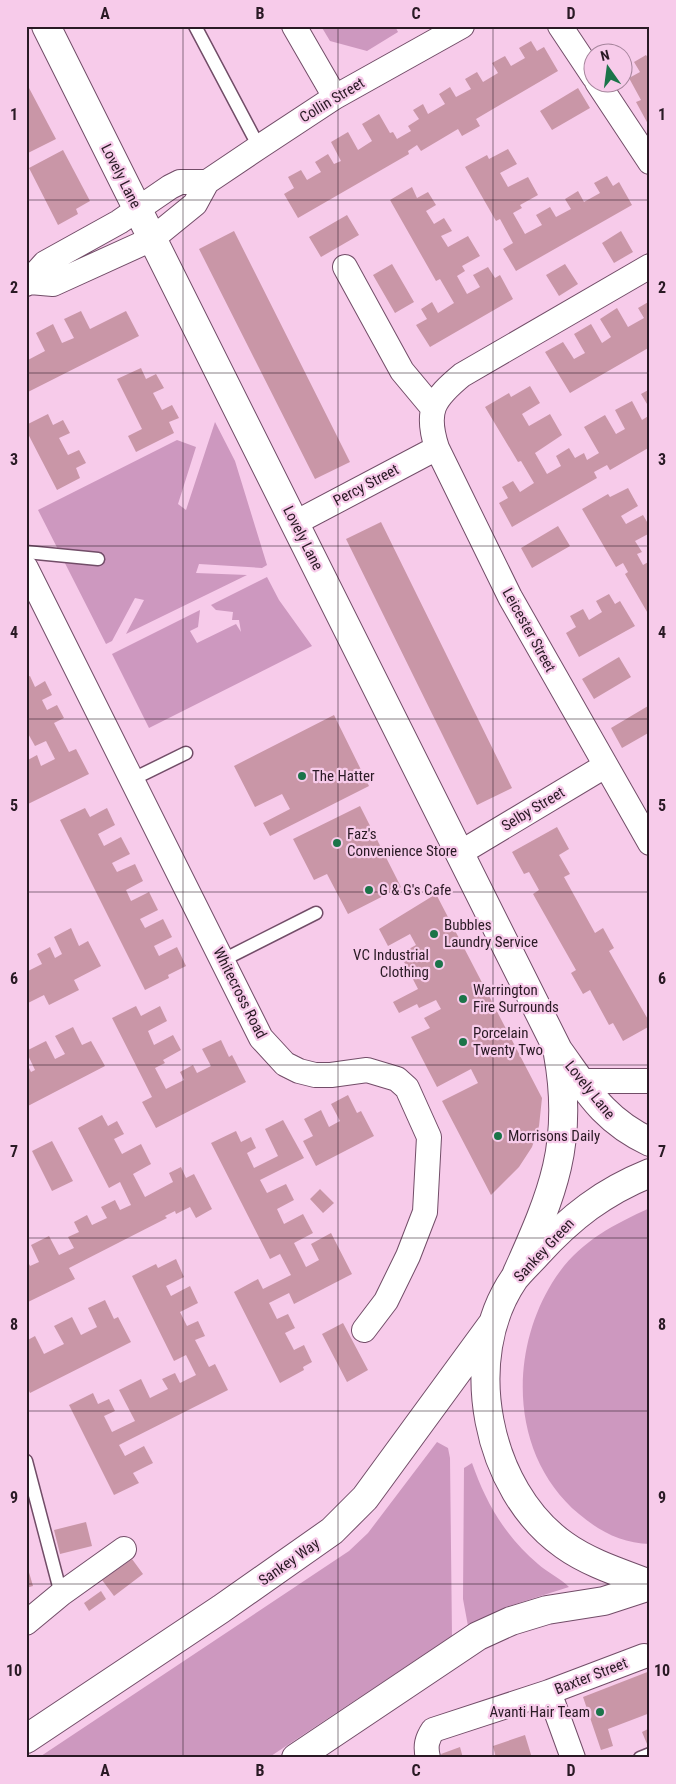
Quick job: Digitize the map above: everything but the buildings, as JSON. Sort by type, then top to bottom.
[{"type":"main road","name":"Lovely Lane","points":[[46,26],[558,1050],[572,1085],[619,1125],[650,1142]]},
{"type":"main road","name":"Lovely Lane","points":[[514,1279],[545,1211],[562,1151],[572,1085]]},
{"type":"main road","name":"Sankey Green","points":[[650,1173],[623,1184],[590,1204],[559,1230],[514,1279],[493,1323],[486,1376],[489,1423],[500,1460],[515,1494],[538,1522],[564,1545],[599,1564],[650,1585]]},
{"type":"main road","name":"Sankey Way","points":[[26,1739],[221,1610],[332,1531],[365,1498],[493,1323]]},
{"type":"main road","points":[[296,1758],[478,1636],[511,1621],[547,1610],[604,1602],[650,1585]]},
{"type":"street","points":[[294,26],[335,98]]},
{"type":"street","points":[[560,26],[584,62]]},
{"type":"street","name":"Collin Street","points":[[28,283],[53,284],[152,240],[195,204],[208,182],[335,98],[455,28]]},
{"type":"street","points":[[604,92],[650,162]]},
{"type":"street","points":[[28,283],[45,263],[138,210],[180,182],[208,182]]},
{"type":"street","points":[[345,267],[402,371],[432,407],[443,391],[462,376],[650,266]]},
{"type":"street","name":"Leicester Street","points":[[432,407],[430,428],[437,448],[510,597],[650,843]]},
{"type":"street","name":"Percy Street","points":[[295,523],[437,448]]},
{"type":"street","name":"Whitecross Road","points":[[26,568],[261,1038],[285,1064],[315,1075],[367,1070],[397,1079],[407,1088],[429,1137],[426,1212],[408,1256],[386,1301],[364,1330]]},
{"type":"street","name":"Selby Street","points":[[460,853],[605,766]]},
{"type":"street","points":[[572,1085],[650,1081]]},
{"type":"street","points":[[26,1623],[61,1594],[124,1549]]},
{"type":"street","name":"Baxter Street","points":[[428,1748],[434,1730],[549,1692],[644,1656]]},
{"type":"street","points":[[549,1692],[573,1758]]},
{"type":"lane","points":[[195,26],[259,147]]},
{"type":"lane","points":[[26,552],[98,559]]},
{"type":"lane","points":[[133,779],[186,753]]},
{"type":"lane","points":[[223,960],[316,913]]},
{"type":"lane","points":[[26,1460],[61,1594]]},
{"type":"lane","points":[[640,1758],[650,1754]]},
{"type":"shaded area","points":[[321,26],[395,26],[398,32],[367,51],[330,41]]},
{"type":"shaded area","points":[[215,422],[235,461],[267,565],[262,568],[199,564],[196,573],[247,575],[126,634],[144,600],[135,598],[112,641],[106,644],[38,510],[177,440],[196,447],[178,504],[186,510]]},
{"type":"shaded area","points":[[267,577],[279,600],[312,646],[149,728],[112,654],[200,610],[198,627],[190,631],[197,643],[236,624],[241,632],[239,620],[232,620],[233,612],[216,610],[211,605]]},
{"type":"shaded area","points":[[650,1208],[650,1544],[621,1539],[603,1531],[579,1514],[557,1491],[540,1464],[529,1435],[524,1404],[523,1373],[528,1341],[538,1311],[561,1269],[583,1247],[608,1229]]},
{"type":"shaded area","points":[[437,1442],[448,1448],[450,1458],[452,1636],[268,1758],[38,1758],[349,1551],[368,1533]]},
{"type":"shaded area","points":[[472,1463],[490,1505],[506,1530],[538,1564],[569,1587],[509,1606],[468,1626],[463,1599],[464,1468]]},
{"type":"place","name":"The Hatter","points":[[302,776]]},
{"type":"place","name":"Faz's Convenience Store","points":[[337,843]]},
{"type":"place","name":"G & G's Cafe","points":[[369,890]]},
{"type":"place","name":"Bubbles Laundry Service","points":[[434,934]]},
{"type":"place","name":"VC Industrial Clothing","points":[[439,964]]},
{"type":"place","name":"Warrington Fire Surrounds","points":[[463,999]]},
{"type":"place","name":"Porcelain Twenty Two","points":[[463,1042]]},
{"type":"place","name":"Morrisons Daily","points":[[498,1136]]},
{"type":"place","name":"Avanti Hair Team","points":[[600,1712]]}]
